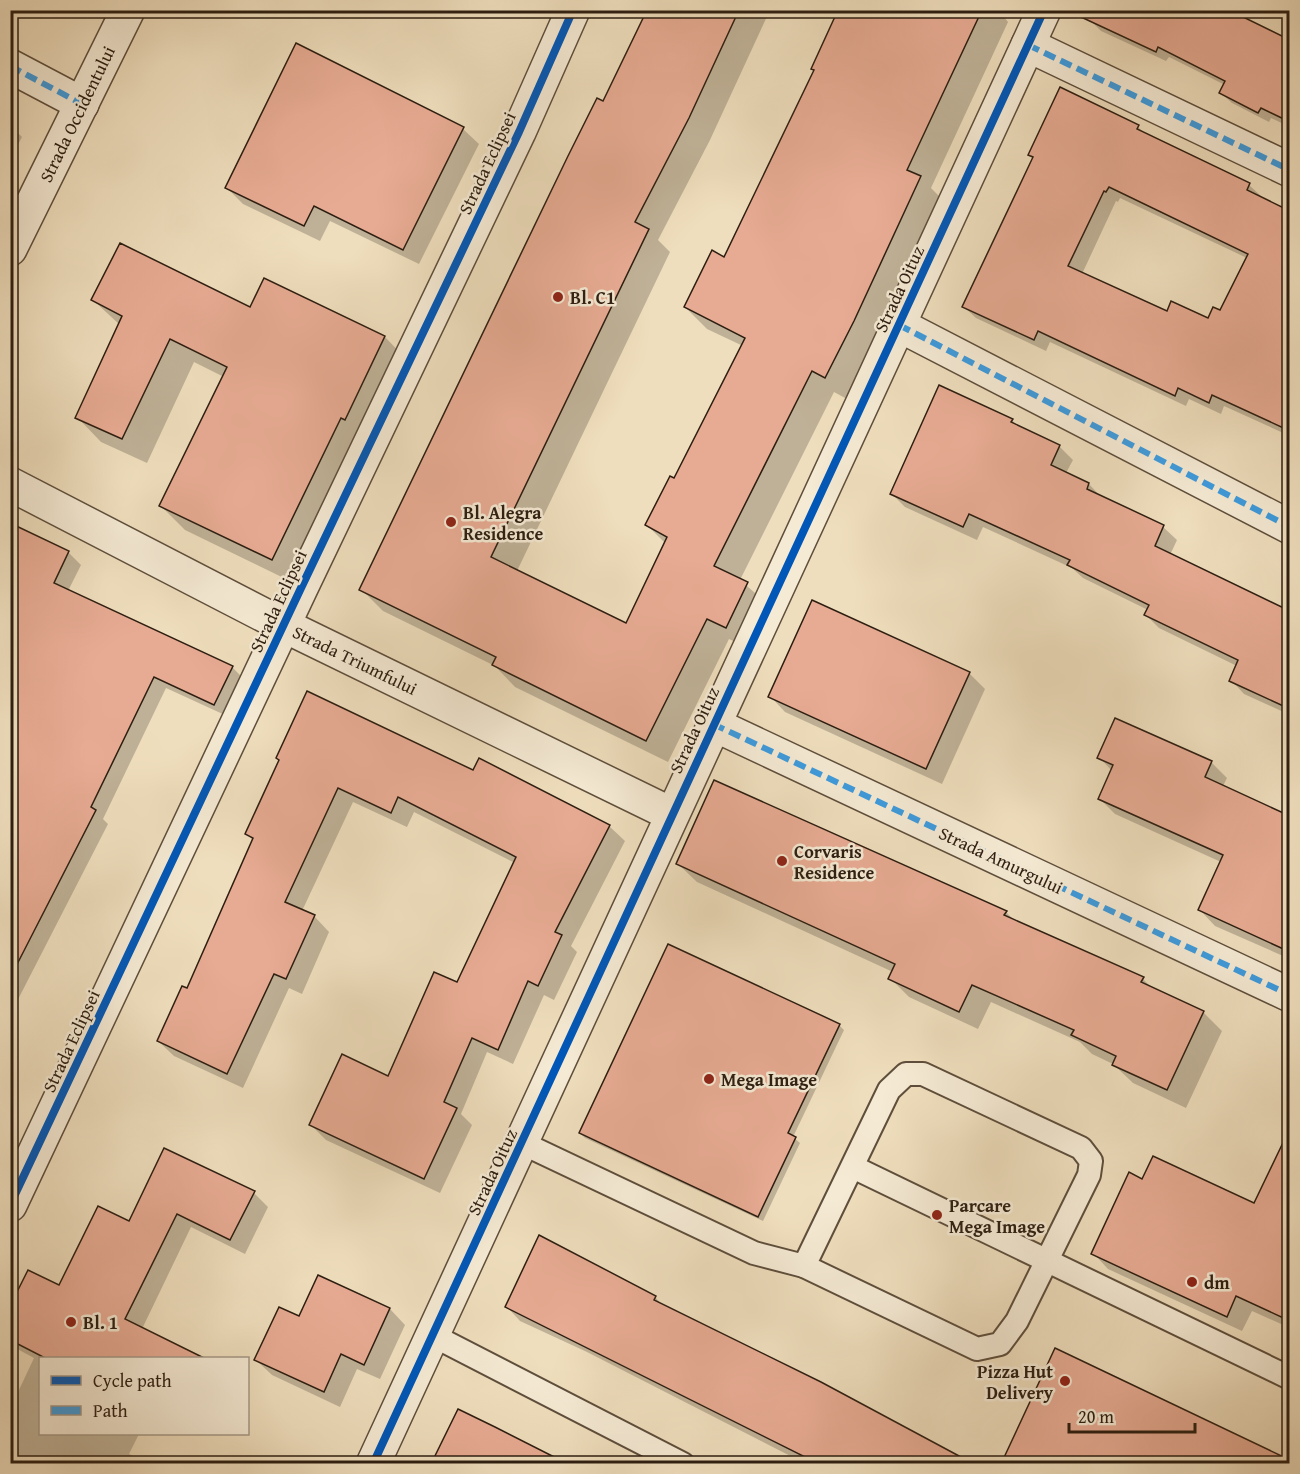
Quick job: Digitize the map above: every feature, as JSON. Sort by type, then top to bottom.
[{"type":"street","name":"Strada Occidentului","points":[[10,249],[128,10]]},
{"type":"street","name":"Strada Eclipsei","points":[[10,1205],[283,625],[519,132],[573,10]]},
{"type":"street","name":"Strada Oituz","points":[[373,1464],[1044,10]]},
{"type":"street","points":[[1028,45],[1290,170]]},
{"type":"street","points":[[10,66],[82,104]]},
{"type":"street","name":"Strada Oituz","points":[[899,325],[1290,527]]},
{"type":"street","name":"Strada Triumfului","points":[[10,484],[283,625],[671,814]]},
{"type":"street","name":"Strada Amurgului","points":[[713,724],[1290,995]]},
{"type":"lane","points":[[522,1143],[754,1253],[804,1266],[976,1349],[1000,1344],[1017,1321],[1089,1174],[1091,1161],[1081,1148],[923,1074],[906,1074],[889,1090],[804,1266]]},
{"type":"lane","points":[[853,1167],[1290,1378]]},
{"type":"lane","points":[[432,1335],[683,1464]]},
{"type":"building","points":[[647,10],[739,10],[689,118],[635,222],[649,229],[491,557],[626,623],[667,537],[645,525],[670,476],[674,478],[745,338],[684,307],[712,250],[724,257],[814,70],[811,69],[838,10],[982,10],[907,170],[921,176],[854,321],[825,378],[812,371],[714,566],[748,582],[726,628],[707,619],[646,741],[492,665],[496,657],[359,590],[568,156],[597,98],[603,101]]},
{"type":"building","points":[[1066,10],[1229,10],[1290,40],[1290,122],[1261,108],[1258,113],[1219,93],[1225,81],[1158,47],[1156,52]]},
{"type":"building","points":[[296,43],[464,127],[403,250],[314,206],[304,226],[225,188]]},
{"type":"building","points":[[1060,87],[1139,125],[1137,129],[1250,183],[1247,190],[1290,211],[1290,431],[1212,395],[1209,403],[1178,388],[1175,396],[1038,331],[1034,340],[962,307],[1033,157],[1028,155]],"holes":[[[1109,187],[1248,254],[1220,310],[1213,307],[1208,318],[1171,301],[1167,311],[1068,266],[1104,191],[1106,192]]]},
{"type":"building","points":[[120,243],[250,307],[264,278],[385,336],[345,420],[341,418],[272,560],[159,506],[227,367],[170,339],[122,439],[75,418],[122,316],[91,300]]},
{"type":"building","points":[[939,385],[1013,419],[1011,422],[1060,445],[1051,465],[1089,483],[1087,489],[1164,525],[1155,546],[1290,611],[1290,709],[1229,681],[1238,660],[1144,615],[1149,605],[1067,565],[1070,560],[969,514],[963,527],[890,494]]},
{"type":"building","points":[[10,523],[69,551],[54,583],[233,666],[214,705],[154,677],[91,807],[96,810],[10,978]]},
{"type":"building","points":[[812,600],[970,672],[926,769],[768,697]]},
{"type":"building","points":[[307,691],[473,770],[479,758],[610,825],[555,932],[562,935],[538,986],[528,981],[498,1050],[472,1038],[444,1102],[457,1108],[424,1179],[309,1125],[342,1054],[388,1076],[434,972],[457,982],[516,857],[398,797],[391,813],[338,788],[285,902],[315,915],[286,979],[274,974],[227,1074],[157,1041],[182,986],[187,988],[253,838],[245,834]]},
{"type":"building","points":[[1115,718],[1212,761],[1205,777],[1290,816],[1290,952],[1198,910],[1223,855],[1098,799],[1113,765],[1097,758]]},
{"type":"building","points":[[714,780],[1007,911],[1004,915],[1144,977],[1141,982],[1204,1011],[1167,1090],[1112,1065],[1116,1056],[1071,1035],[1074,1030],[972,985],[959,1012],[888,979],[895,964],[676,864]]},
{"type":"building","name":"Mega Image","points":[[668,944],[840,1024],[788,1133],[796,1137],[758,1217],[579,1133]]},
{"type":"building","points":[[1290,1128],[1290,1321],[1236,1296],[1227,1317],[1091,1254],[1129,1172],[1142,1179],[1153,1156],[1254,1203]]},
{"type":"building","points":[[164,1148],[255,1191],[230,1240],[177,1214],[125,1319],[202,1357],[43,1357],[10,1340],[10,1306],[28,1270],[59,1285],[98,1206],[129,1221]]},
{"type":"building","points":[[539,1235],[656,1296],[654,1300],[821,1382],[974,1464],[819,1464],[505,1307]]},
{"type":"building","points":[[318,1275],[390,1308],[364,1365],[341,1354],[324,1392],[254,1360],[279,1307],[299,1316]]},
{"type":"building","points":[[1055,1348],[1290,1460],[1290,1464],[1001,1464]]},
{"type":"building","points":[[458,1409],[495,1427],[568,1464],[431,1464]]},
{"type":"marked path","points":[[1028,45],[1290,170]]},
{"type":"marked path","points":[[10,66],[82,104]]},
{"type":"marked path","points":[[899,325],[1290,527]]},
{"type":"marked path","points":[[713,724],[1290,995]]},
{"type":"cycle path","points":[[10,1205],[519,132],[573,10]]},
{"type":"cycle path","points":[[373,1464],[1044,10]]},
{"type":"place","name":"Bl. C1","points":[[558,297]]},
{"type":"place","name":"Bl. Alegra Residence","points":[[451,522]]},
{"type":"place","name":"Corvaris Residence","points":[[782,861]]},
{"type":"place","name":"Mega Image","points":[[709,1079]]},
{"type":"place","name":"Parcare Mega Image","points":[[937,1215]]},
{"type":"place","name":"dm","points":[[1192,1282]]},
{"type":"place","name":"Bl. 1","points":[[71,1322]]},
{"type":"place","name":"Pizza Hut Delivery","points":[[1065,1381]]}]
